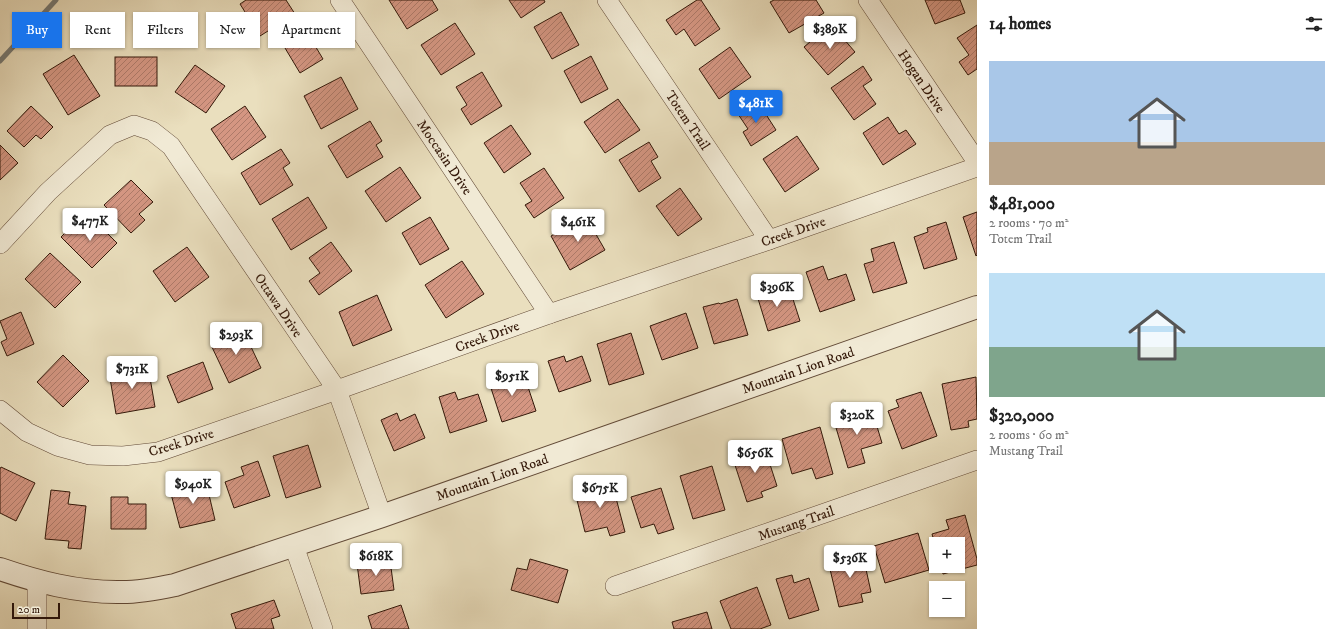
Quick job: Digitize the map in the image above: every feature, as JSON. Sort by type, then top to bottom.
[{"type":"street","name":"Moccasin Drive","points":[[340,0],[549,314]]},
{"type":"street","name":"Totem Trail","points":[[607,0],[769,240]]},
{"type":"street","name":"Hogan Drive","points":[[868,0],[977,162]]},
{"type":"street","name":"Ottawa Drive","points":[[0,244],[48,192],[110,135],[134,125],[152,131],[171,146],[337,390],[382,516]]},
{"type":"street","name":"Creek Drive","points":[[0,410],[27,432],[57,446],[90,455],[123,456],[158,452],[549,314],[769,240],[977,167]]},
{"type":"street","name":"Mountain Lion Road","points":[[0,569],[36,581],[76,590],[118,592],[148,590],[175,585],[382,516],[977,307]]},
{"type":"street","name":"Mustang Trail","points":[[615,586],[977,460]]},
{"type":"street","points":[[294,546],[323,629]]},
{"type":"street","points":[[36,581],[37,629]]},
{"type":"building","points":[[246,0],[286,0],[294,12],[268,12],[268,31],[260,36],[260,12],[245,12],[240,4]]},
{"type":"building","points":[[389,0],[432,0],[438,10],[407,29]]},
{"type":"building","points":[[509,0],[544,0],[545,2],[521,18]]},
{"type":"building","points":[[697,0],[701,0],[720,29],[695,46],[684,29],[676,35],[666,20]]},
{"type":"building","points":[[774,0],[816,0],[824,13],[789,33],[770,2]]},
{"type":"building","points":[[925,0],[960,0],[965,13],[935,24]]},
{"type":"building","points":[[561,12],[579,45],[552,59],[534,27]]},
{"type":"building","points":[[455,23],[475,54],[441,75],[421,45]]},
{"type":"building","points":[[831,24],[855,52],[828,75],[804,47]]},
{"type":"building","points":[[977,25],[977,69],[968,75],[959,62],[969,55],[957,38]]},
{"type":"building","points":[[730,47],[751,77],[719,99],[699,69]]},
{"type":"building","points":[[285,48],[316,48],[323,59],[300,73]]},
{"type":"building","points":[[74,55],[100,96],[68,115],[43,74]]},
{"type":"building","points":[[591,56],[608,89],[581,103],[564,71]]},
{"type":"building","points":[[115,57],[157,57],[157,86],[115,86]]},
{"type":"building","points":[[195,65],[225,86],[206,113],[175,92]]},
{"type":"building","points":[[863,66],[872,80],[863,86],[876,104],[854,120],[831,88]]},
{"type":"building","points":[[482,72],[502,106],[471,125],[461,109],[467,105],[456,87]]},
{"type":"building","points":[[341,77],[358,109],[321,129],[304,96]]},
{"type":"building","points":[[618,99],[640,130],[605,153],[584,122]]},
{"type":"building","points":[[758,102],[776,130],[751,146],[743,132],[748,129],[738,114]]},
{"type":"building","points":[[31,106],[53,127],[41,139],[36,135],[24,147],[7,131]]},
{"type":"building","points":[[245,106],[266,137],[232,160],[211,129]]},
{"type":"building","points":[[888,117],[899,134],[906,130],[916,144],[883,165],[863,133]]},
{"type":"building","points":[[370,121],[382,141],[376,145],[383,157],[347,178],[328,146]]},
{"type":"building","points":[[511,125],[531,154],[504,173],[484,143]]},
{"type":"building","points":[[797,136],[819,169],[785,192],[763,159]]},
{"type":"building","points":[[649,142],[658,157],[651,161],[661,178],[639,192],[619,160]]},
{"type":"building","points":[[0,145],[18,163],[0,180]]},
{"type":"building","points":[[281,149],[290,163],[283,168],[293,185],[260,205],[241,173]]},
{"type":"building","points":[[400,167],[421,198],[386,222],[365,191]]},
{"type":"building","points":[[544,168],[564,198],[534,218],[525,205],[532,201],[520,183]]},
{"type":"building","points":[[131,180],[153,202],[139,214],[145,220],[131,233],[104,205]]},
{"type":"building","points":[[680,188],[702,219],[678,236],[656,206]]},
{"type":"building","points":[[308,197],[327,228],[291,250],[272,219]]},
{"type":"building","points":[[977,212],[977,255],[976,256],[963,217]]},
{"type":"building","points":[[91,217],[117,243],[92,268],[61,237],[72,226],[77,231]]},
{"type":"building","points":[[430,217],[449,249],[420,265],[402,233]]},
{"type":"building","points":[[586,217],[605,250],[570,270],[551,236]]},
{"type":"building","points":[[946,222],[957,259],[924,269],[914,237],[928,232],[927,228]]},
{"type":"building","points":[[331,242],[352,271],[319,295],[309,281],[320,273],[309,258]]},
{"type":"building","points":[[894,242],[907,283],[873,293],[864,264],[874,261],[871,249]]},
{"type":"building","points":[[187,247],[209,277],[175,302],[153,271]]},
{"type":"building","points":[[50,253],[81,282],[55,308],[25,279]]},
{"type":"building","points":[[462,261],[484,294],[446,318],[425,285]]},
{"type":"building","points":[[823,266],[828,280],[846,274],[855,300],[820,312],[806,272]]},
{"type":"building","points":[[771,284],[776,298],[791,293],[800,321],[768,331],[755,289]]},
{"type":"building","points":[[377,295],[392,330],[353,346],[339,312]]},
{"type":"building","points":[[737,299],[748,335],[714,344],[703,307]]},
{"type":"building","points":[[21,312],[34,344],[7,356],[1,342],[7,339],[0,321]]},
{"type":"building","points":[[686,313],[698,348],[662,360],[650,326]]},
{"type":"building","points":[[243,330],[261,368],[229,383],[211,345]]},
{"type":"building","points":[[631,333],[644,374],[609,385],[597,344]]},
{"type":"building","points":[[63,355],[89,381],[63,407],[37,382]]},
{"type":"building","points":[[564,356],[566,362],[582,356],[591,381],[559,392],[548,361]]},
{"type":"building","points":[[203,362],[213,389],[178,403],[167,376]]},
{"type":"building","points":[[148,366],[155,407],[116,414],[109,372]]},
{"type":"building","points":[[523,372],[536,411],[502,422],[489,382]]},
{"type":"building","points":[[976,377],[977,419],[968,421],[969,427],[951,430],[942,384]]},
{"type":"building","points":[[455,392],[458,400],[478,394],[487,421],[450,433],[439,397]]},
{"type":"building","points":[[921,392],[937,436],[902,449],[888,411],[899,407],[896,400]]},
{"type":"building","points":[[872,410],[882,443],[861,449],[865,463],[848,468],[834,421]]},
{"type":"building","points":[[397,413],[400,421],[415,414],[425,438],[394,451],[381,420]]},
{"type":"building","points":[[820,427],[833,474],[816,479],[812,468],[792,474],[782,439]]},
{"type":"building","points":[[308,445],[321,487],[286,498],[273,456]]},
{"type":"building","points":[[764,446],[777,486],[761,492],[763,497],[747,502],[734,462],[744,458],[743,454]]},
{"type":"building","points":[[258,461],[270,496],[234,508],[225,482],[244,475],[241,467]]},
{"type":"building","points":[[712,466],[725,510],[693,519],[680,476]]},
{"type":"building","points":[[1,467],[35,483],[16,521],[0,513]]},
{"type":"building","points":[[206,482],[215,520],[180,528],[170,490]]},
{"type":"building","points":[[612,483],[625,532],[610,536],[607,527],[585,532],[575,492]]},
{"type":"building","points":[[661,488],[674,529],[658,534],[654,524],[641,528],[631,497]]},
{"type":"building","points":[[51,490],[70,492],[68,504],[86,506],[81,549],[68,548],[69,541],[45,539]]},
{"type":"building","points":[[111,497],[128,497],[128,504],[146,504],[146,529],[111,529]]},
{"type":"building","points":[[965,515],[977,559],[977,565],[965,568],[965,537],[933,537],[932,534],[949,529],[946,520]]},
{"type":"building","points":[[918,533],[929,570],[885,583],[874,546]]},
{"type":"building","points":[[862,551],[871,592],[861,594],[863,602],[839,607],[829,565],[845,562],[844,555]]},
{"type":"building","points":[[530,559],[568,570],[558,603],[511,590],[517,568],[527,570]]},
{"type":"building","points":[[390,560],[394,590],[361,594],[357,564]]},
{"type":"building","points":[[792,575],[794,583],[809,578],[819,610],[789,619],[776,579]]},
{"type":"building","points":[[757,587],[771,625],[760,629],[731,629],[720,601]]},
{"type":"building","points":[[274,600],[280,616],[271,619],[274,629],[236,629],[231,614]]},
{"type":"building","points":[[401,605],[409,629],[372,629],[368,616]]},
{"type":"building","points":[[707,612],[712,629],[674,629],[672,622]]},
{"type":"waterway","points":[[0,61],[56,0]]}]
